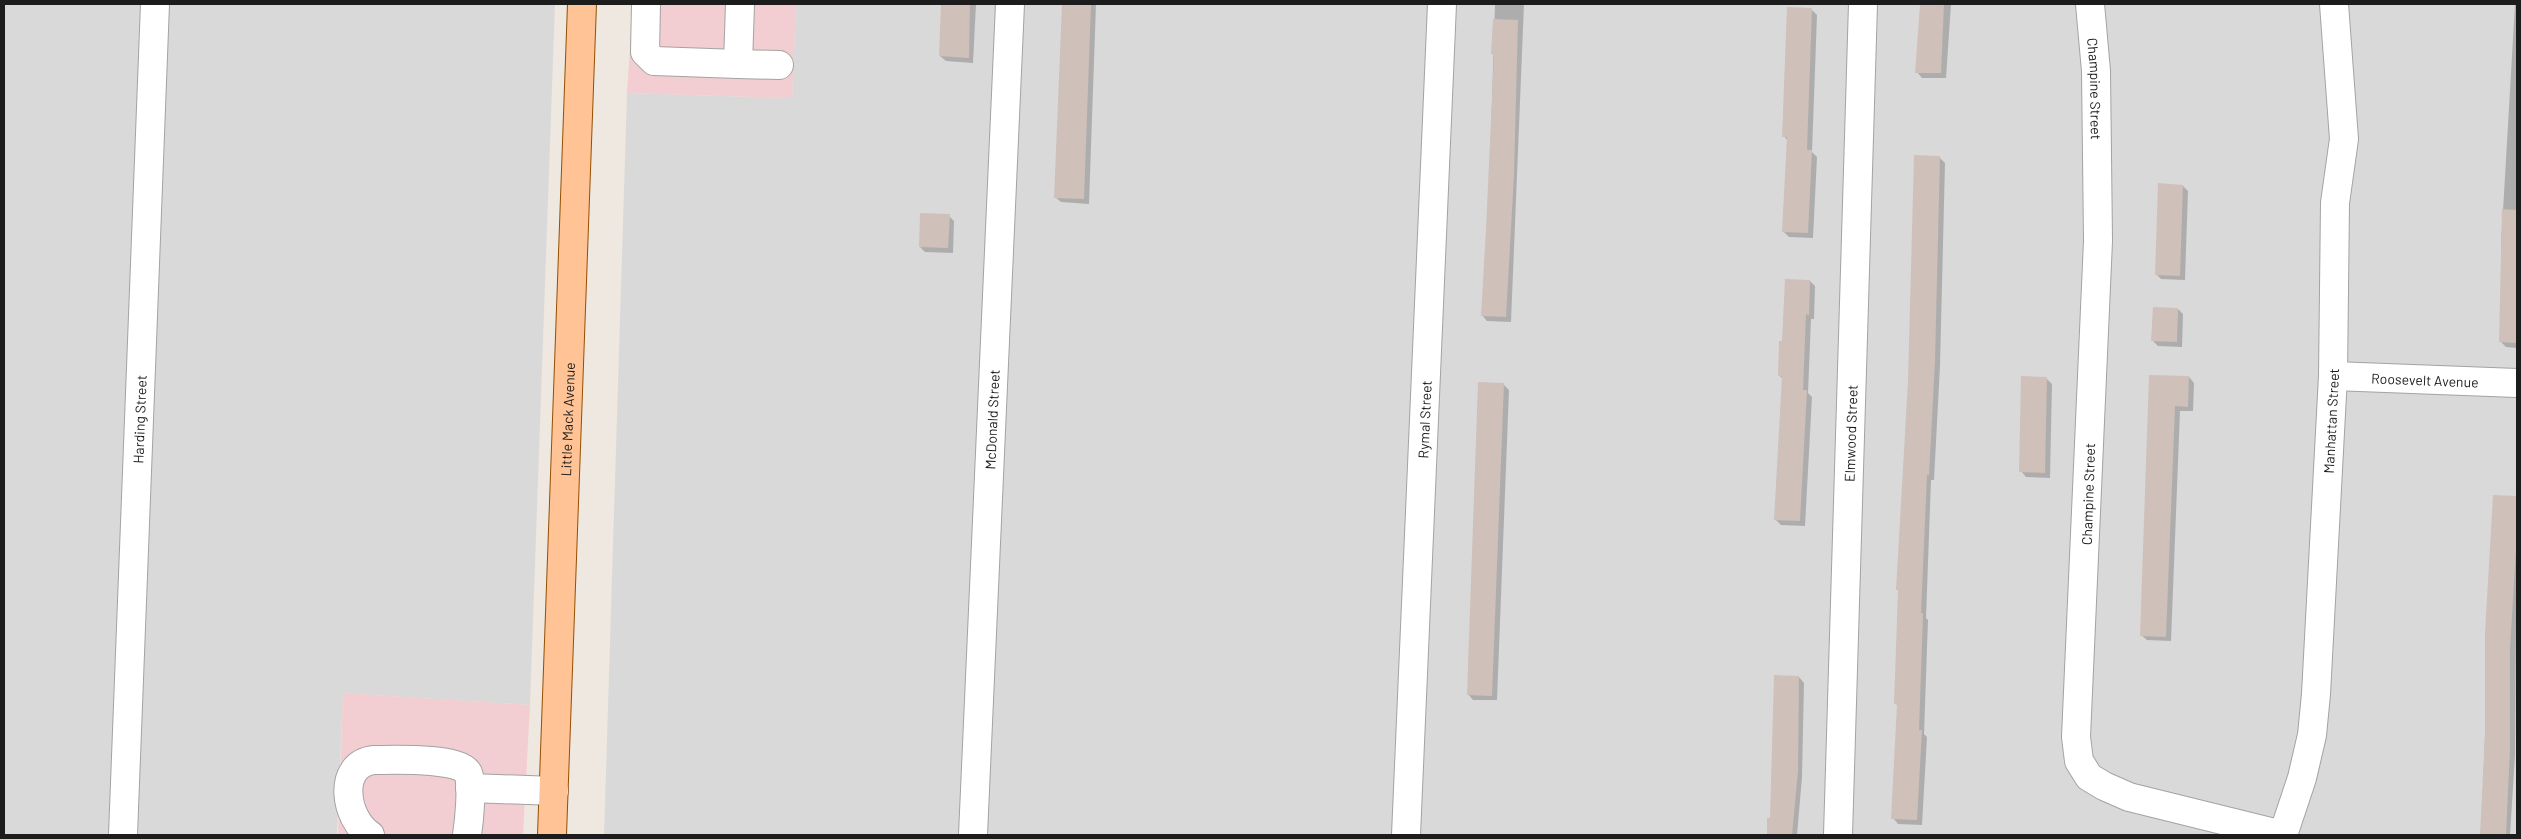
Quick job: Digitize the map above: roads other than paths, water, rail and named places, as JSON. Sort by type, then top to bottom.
[{"type":"main road","name":"Little Mack Avenue","points":[[552,835],[582,4]]},
{"type":"street","name":"Harding Street","points":[[123,835],[155,4]]},
{"type":"street","points":[[646,4],[645,52],[654,60],[779,65]]},
{"type":"street","points":[[738,64],[740,4]]},
{"type":"street","name":"McDonald Street","points":[[973,835],[1010,4]]},
{"type":"street","name":"Rymal Street","points":[[1406,835],[1442,4]]},
{"type":"street","name":"Elmwood Street","points":[[1838,835],[1863,4]]},
{"type":"street","name":"Champine Street","points":[[2090,4],[2096,80],[2098,241],[2076,737],[2079,761],[2088,777],[2129,797],[2283,835]]},
{"type":"street","name":"Manhattan Street","points":[[2283,835],[2302,778],[2312,736],[2334,376],[2334,203],[2344,139],[2334,4]]},
{"type":"street","name":"Roosevelt Avenue","points":[[2334,376],[2517,383]]},
{"type":"street","points":[[370,835],[361,829],[350,809],[350,785],[353,771],[363,761],[405,760],[450,763],[465,768],[469,775],[470,788],[467,835]]},
{"type":"street","points":[[470,788],[554,791]]}]
